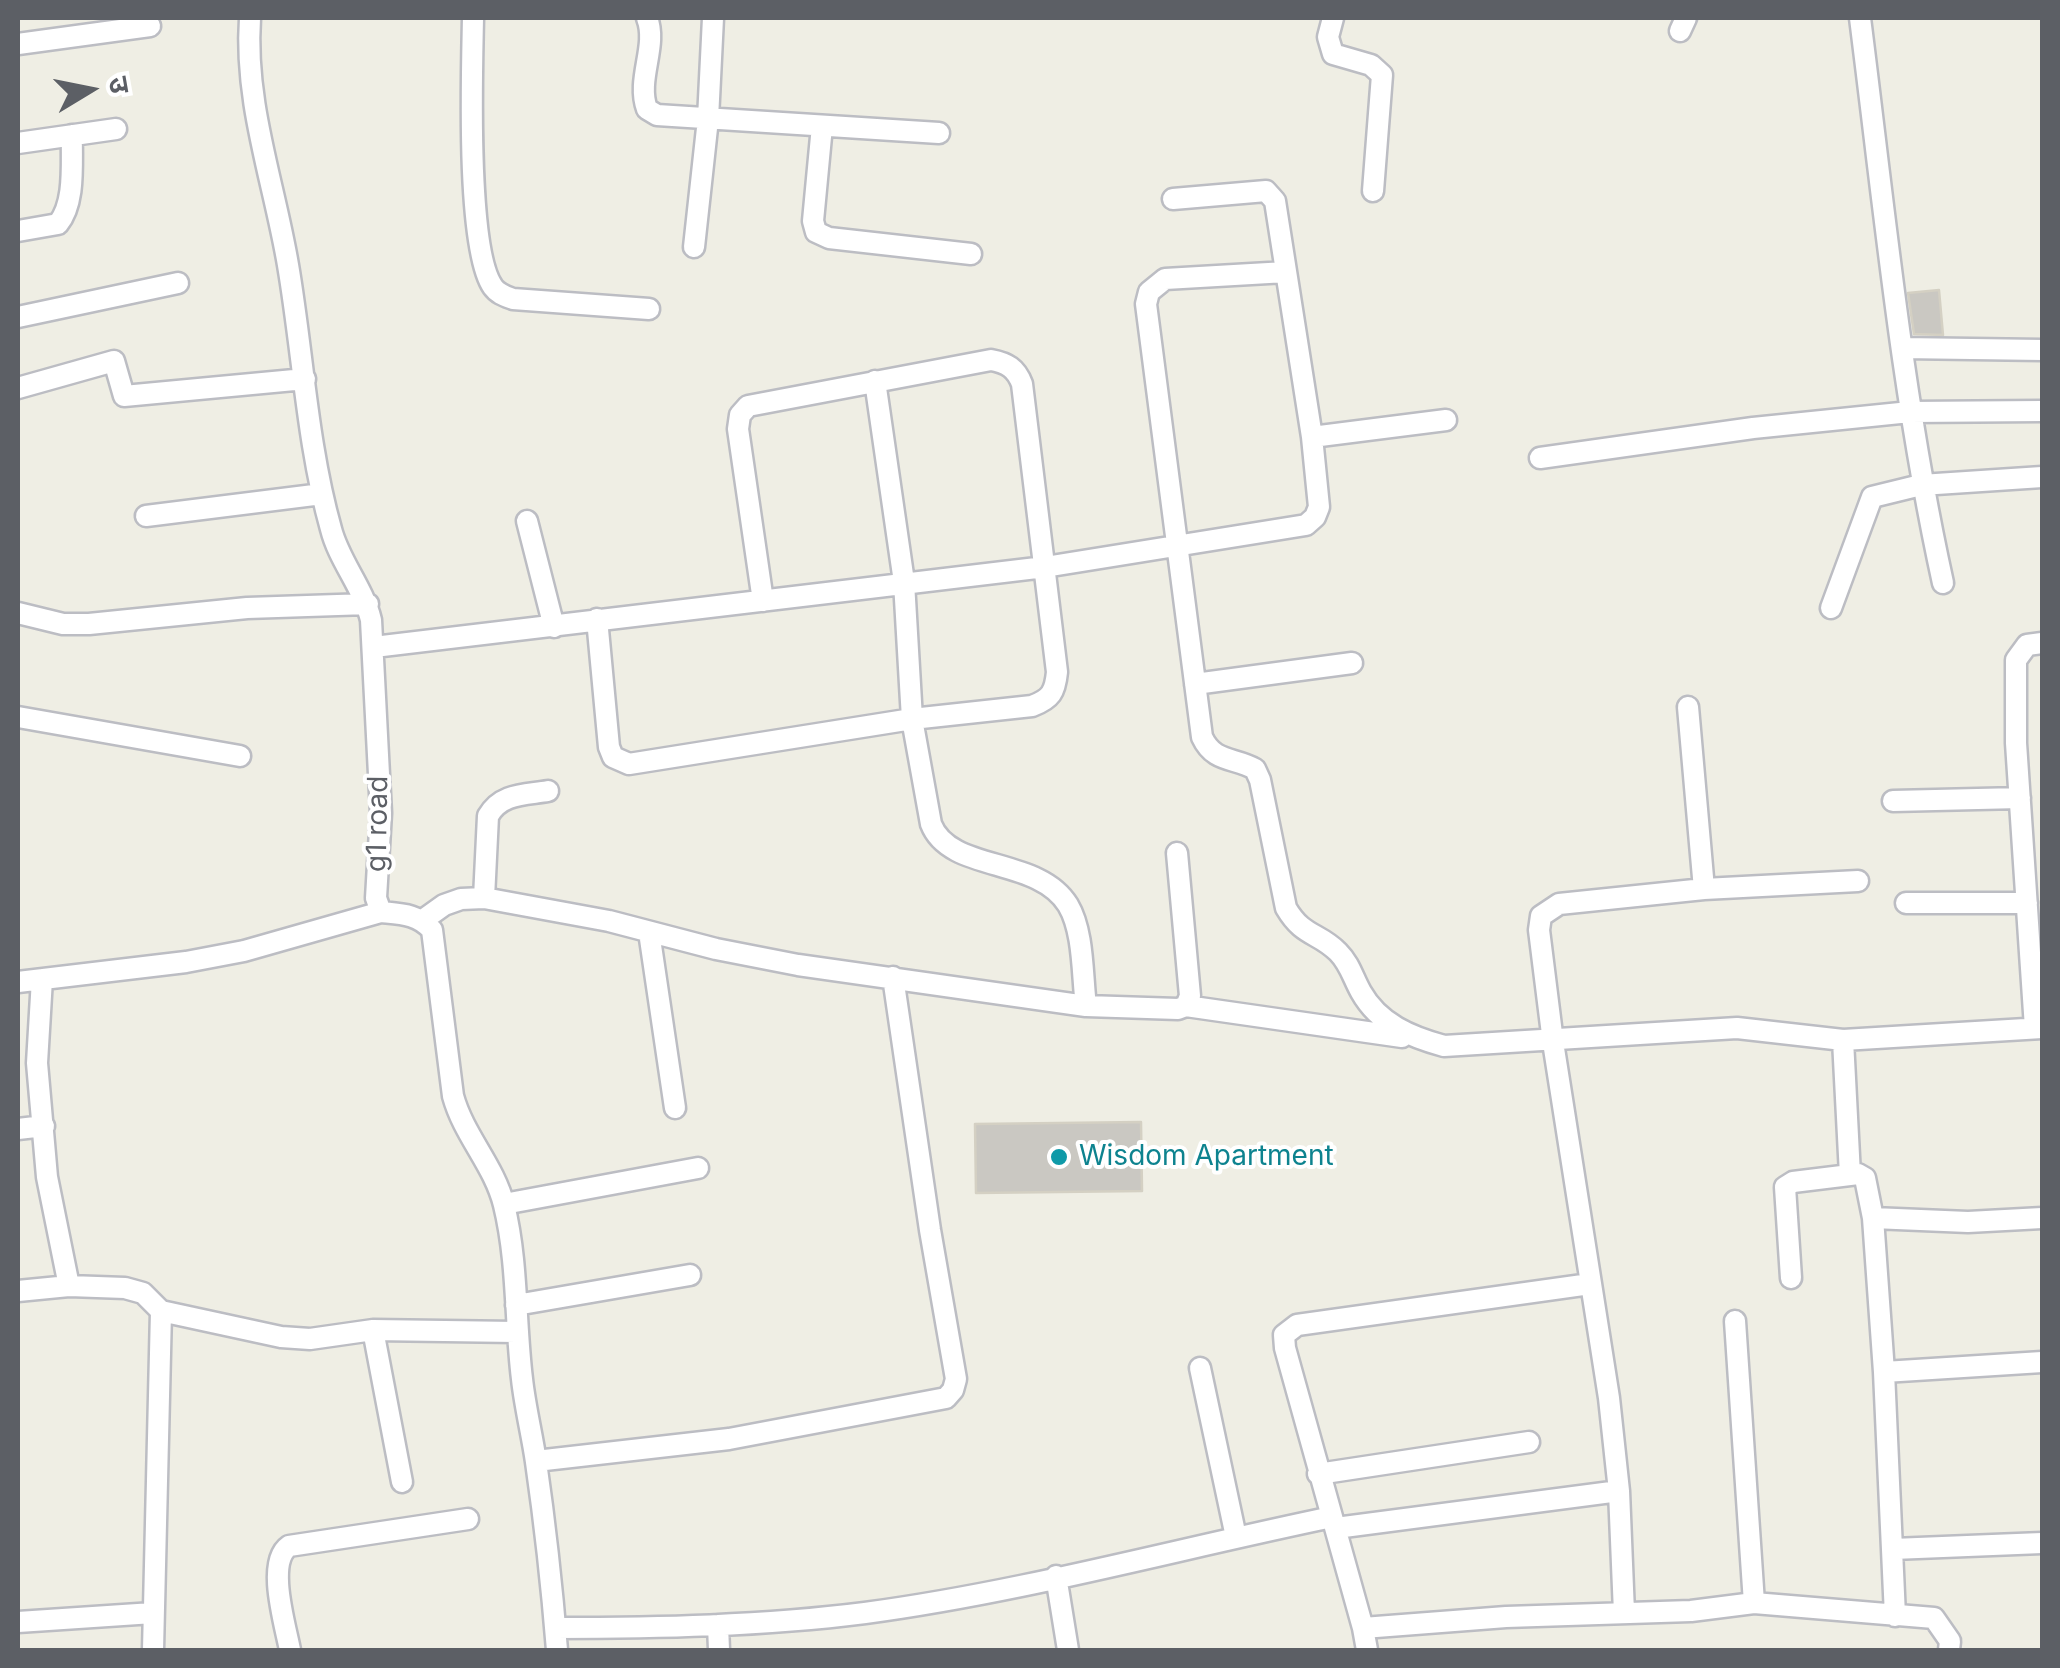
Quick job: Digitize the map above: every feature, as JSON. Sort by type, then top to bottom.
[{"type":"street","name":"g1 road","points":[[250,18],[247,60],[252,97],[288,262],[322,494],[332,536],[368,604],[374,647],[381,813],[376,898],[381,912],[423,920]]},
{"type":"street","points":[[473,18],[471,124],[480,240],[493,286],[501,295],[513,298],[649,308]]},
{"type":"street","points":[[646,18],[650,32],[642,90],[647,109],[657,115],[939,133]]},
{"type":"street","points":[[694,248],[708,119],[712,18]]},
{"type":"street","points":[[1333,18],[1328,38],[1333,54],[1371,66],[1382,75],[1373,191]]},
{"type":"street","points":[[1860,18],[1910,412],[1921,485],[1943,583]]},
{"type":"street","points":[[18,44],[150,26]]},
{"type":"street","points":[[822,126],[813,221],[816,232],[828,238],[971,254]]},
{"type":"street","points":[[18,143],[116,128]]},
{"type":"street","points":[[18,230],[58,224],[64,217],[72,135]]},
{"type":"street","points":[[374,647],[1045,567],[1306,525],[1319,507],[1276,201],[1266,191],[1174,199]]},
{"type":"street","points":[[1286,272],[1165,279],[1149,292],[1146,304],[1202,738],[1207,749],[1219,758],[1255,769],[1286,908],[1296,926],[1335,948],[1349,965],[1363,996],[1388,1024],[1422,1040]]},
{"type":"street","points":[[18,317],[178,283]]},
{"type":"street","points":[[1902,348],[2042,350]]},
{"type":"street","points":[[597,619],[610,747],[613,757],[629,764],[912,719],[1032,706],[1048,700],[1055,690],[1057,672],[1022,384],[1017,372],[1005,363],[991,360],[758,402],[740,415],[738,429],[763,601]]},
{"type":"street","points":[[18,388],[114,361],[124,396],[305,379]]},
{"type":"street","points":[[874,380],[904,582],[912,719],[930,824],[936,838],[947,847],[1021,871],[1054,888],[1069,906],[1076,924],[1086,1006]]},
{"type":"street","points":[[1540,458],[1753,428],[1910,412],[2042,411]]},
{"type":"street","points":[[1312,437],[1446,420]]},
{"type":"street","points":[[1831,608],[1872,497],[1921,485],[2042,478]]},
{"type":"street","points":[[146,516],[322,494]]},
{"type":"street","points":[[527,521],[554,628]]},
{"type":"street","points":[[18,614],[62,624],[89,624],[247,608],[368,604]]},
{"type":"street","points":[[557,1650],[536,1461],[524,1403],[504,1204],[488,1165],[460,1121],[453,1096],[432,930],[423,920],[444,905],[461,898],[484,898],[609,921],[716,950],[798,965],[1086,1006],[1186,1006],[1444,1046],[1737,1028],[1844,1040],[2039,1028],[2037,956],[2027,904],[2020,798],[2016,660],[2026,645],[2042,643]]},
{"type":"street","points":[[1195,684],[1352,663]]},
{"type":"street","points":[[1688,707],[1704,889]]},
{"type":"street","points":[[18,717],[240,756]]},
{"type":"street","points":[[484,898],[488,816],[494,806],[505,798],[548,792]]},
{"type":"street","points":[[1893,801],[2020,798]]},
{"type":"street","points":[[1177,852],[1190,996],[1186,1006]]},
{"type":"street","points":[[1624,1613],[1610,1398],[1553,1042],[1539,930],[1541,916],[1559,904],[1704,889],[1858,881]]},
{"type":"street","points":[[1906,903],[2027,904]]},
{"type":"street","points":[[18,982],[244,951],[381,912]]},
{"type":"street","points":[[648,932],[675,1108]]},
{"type":"street","points":[[536,1461],[729,1440],[946,1398],[953,1390],[956,1379],[893,977]]},
{"type":"street","points":[[42,979],[27,1063],[44,1126],[47,1177],[70,1286]]},
{"type":"street","points":[[1844,1040],[1850,1175]]},
{"type":"street","points":[[18,1129],[44,1126]]},
{"type":"street","points":[[504,1204],[698,1168]]},
{"type":"street","points":[[1791,1278],[1785,1187],[1793,1182],[1858,1174],[1865,1178],[1873,1218],[1884,1372],[1896,1616]]},
{"type":"street","points":[[1873,1218],[1968,1222],[2042,1218]]},
{"type":"street","points":[[516,1305],[690,1275]]},
{"type":"street","points":[[1366,1650],[1284,1335],[1297,1325],[1590,1284]]},
{"type":"street","points":[[18,1290],[70,1286],[124,1288],[143,1292],[161,1312],[281,1337],[310,1339],[374,1330],[516,1332]]},
{"type":"street","points":[[153,1650],[161,1312]]},
{"type":"street","points":[[1735,1321],[1754,1603]]},
{"type":"street","points":[[374,1330],[402,1482]]},
{"type":"street","points":[[1884,1372],[2042,1362]]},
{"type":"street","points":[[1200,1368],[1236,1537]]},
{"type":"street","points":[[1318,1474],[1530,1442]]},
{"type":"street","points":[[555,1628],[718,1626],[862,1613],[990,1593],[1236,1537],[1334,1522],[1618,1491]]},
{"type":"street","points":[[290,1650],[276,1565],[281,1551],[288,1546],[468,1519]]},
{"type":"street","points":[[1893,1549],[2042,1543]]},
{"type":"street","points":[[1056,1576],[1068,1650]]},
{"type":"street","points":[[1363,1628],[1506,1616],[1692,1611],[1754,1603],[1934,1618],[1950,1641],[1948,1650]]},
{"type":"street","points":[[18,1622],[154,1613]]},
{"type":"street","points":[[718,1626],[719,1650]]},
{"type":"building","points":[[1939,290],[1943,335],[1914,334],[1908,293]]},
{"type":"building","name":"Wisdom Apartment","points":[[1141,1122],[1142,1191],[976,1193],[975,1124]]},
{"type":"place","name":"Wisdom Apartment","points":[[1059,1157]]}]
